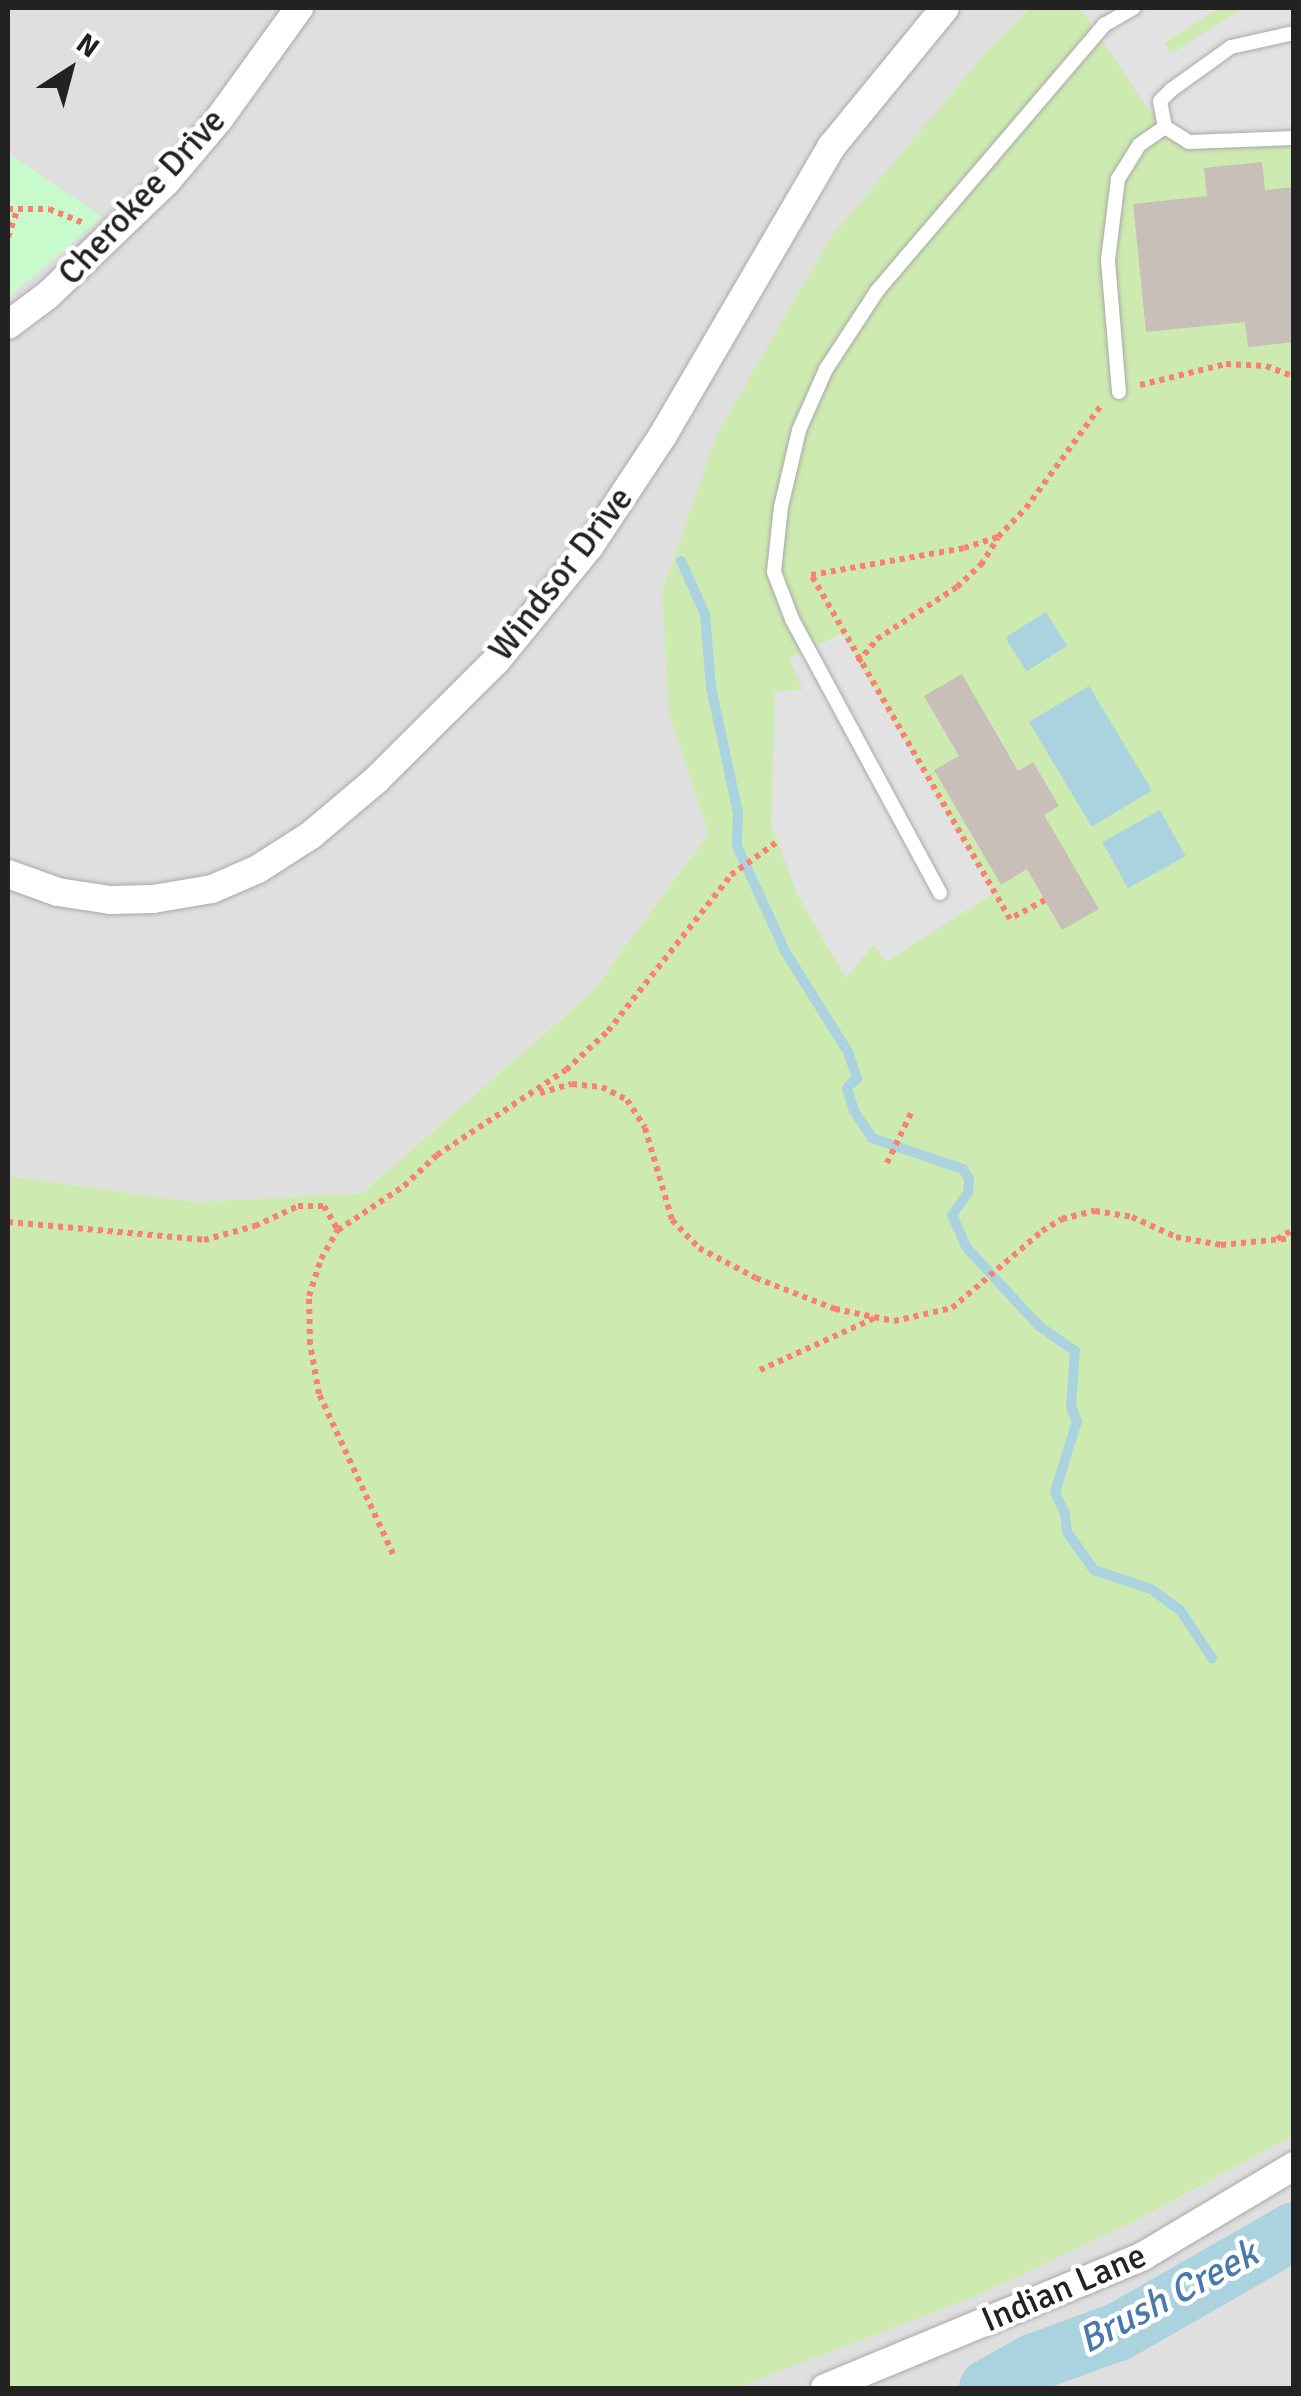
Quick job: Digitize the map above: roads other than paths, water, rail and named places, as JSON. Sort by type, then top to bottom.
[{"type":"street","name":"Cherokee Drive","points":[[8,325],[60,284],[166,182],[219,118],[299,8]]},
{"type":"street","name":"Windsor Drive","points":[[8,874],[58,892],[110,900],[153,899],[212,888],[258,869],[312,835],[403,755],[496,661],[589,547],[663,434],[832,146],[944,8]]},
{"type":"street","name":"Indian Lane","points":[[825,2388],[1143,2256],[1294,2166]]},
{"type":"lane","points":[[940,894],[792,619],[774,572],[780,507],[799,430],[826,369],[877,291],[1104,25],[1133,8]]},
{"type":"lane","points":[[1294,33],[1231,47],[1160,101],[1165,127],[1189,142],[1294,138]]},
{"type":"lane","points":[[1119,392],[1108,260],[1112,206],[1118,179],[1139,146],[1165,127]]},
{"type":"water","points":[[1046,612],[1067,646],[1026,671],[1005,637]]},
{"type":"water","points":[[1089,686],[1152,791],[1092,827],[1029,722]]},
{"type":"water","points":[[1160,810],[1186,856],[1128,888],[1102,842]]},
{"type":"waterway","points":[[681,561],[705,614],[711,687],[738,813],[737,846],[786,953],[848,1052],[857,1078],[847,1088],[854,1111],[872,1138],[963,1169],[969,1179],[968,1193],[952,1215],[967,1248],[1039,1326],[1075,1351],[1071,1407],[1077,1421],[1055,1492],[1065,1513],[1067,1532],[1094,1570],[1151,1589],[1180,1610],[1212,1658]]},
{"type":"waterway","name":"Brush Creek","points":[[988,2388],[1035,2362],[1118,2332],[1294,2231]]}]
